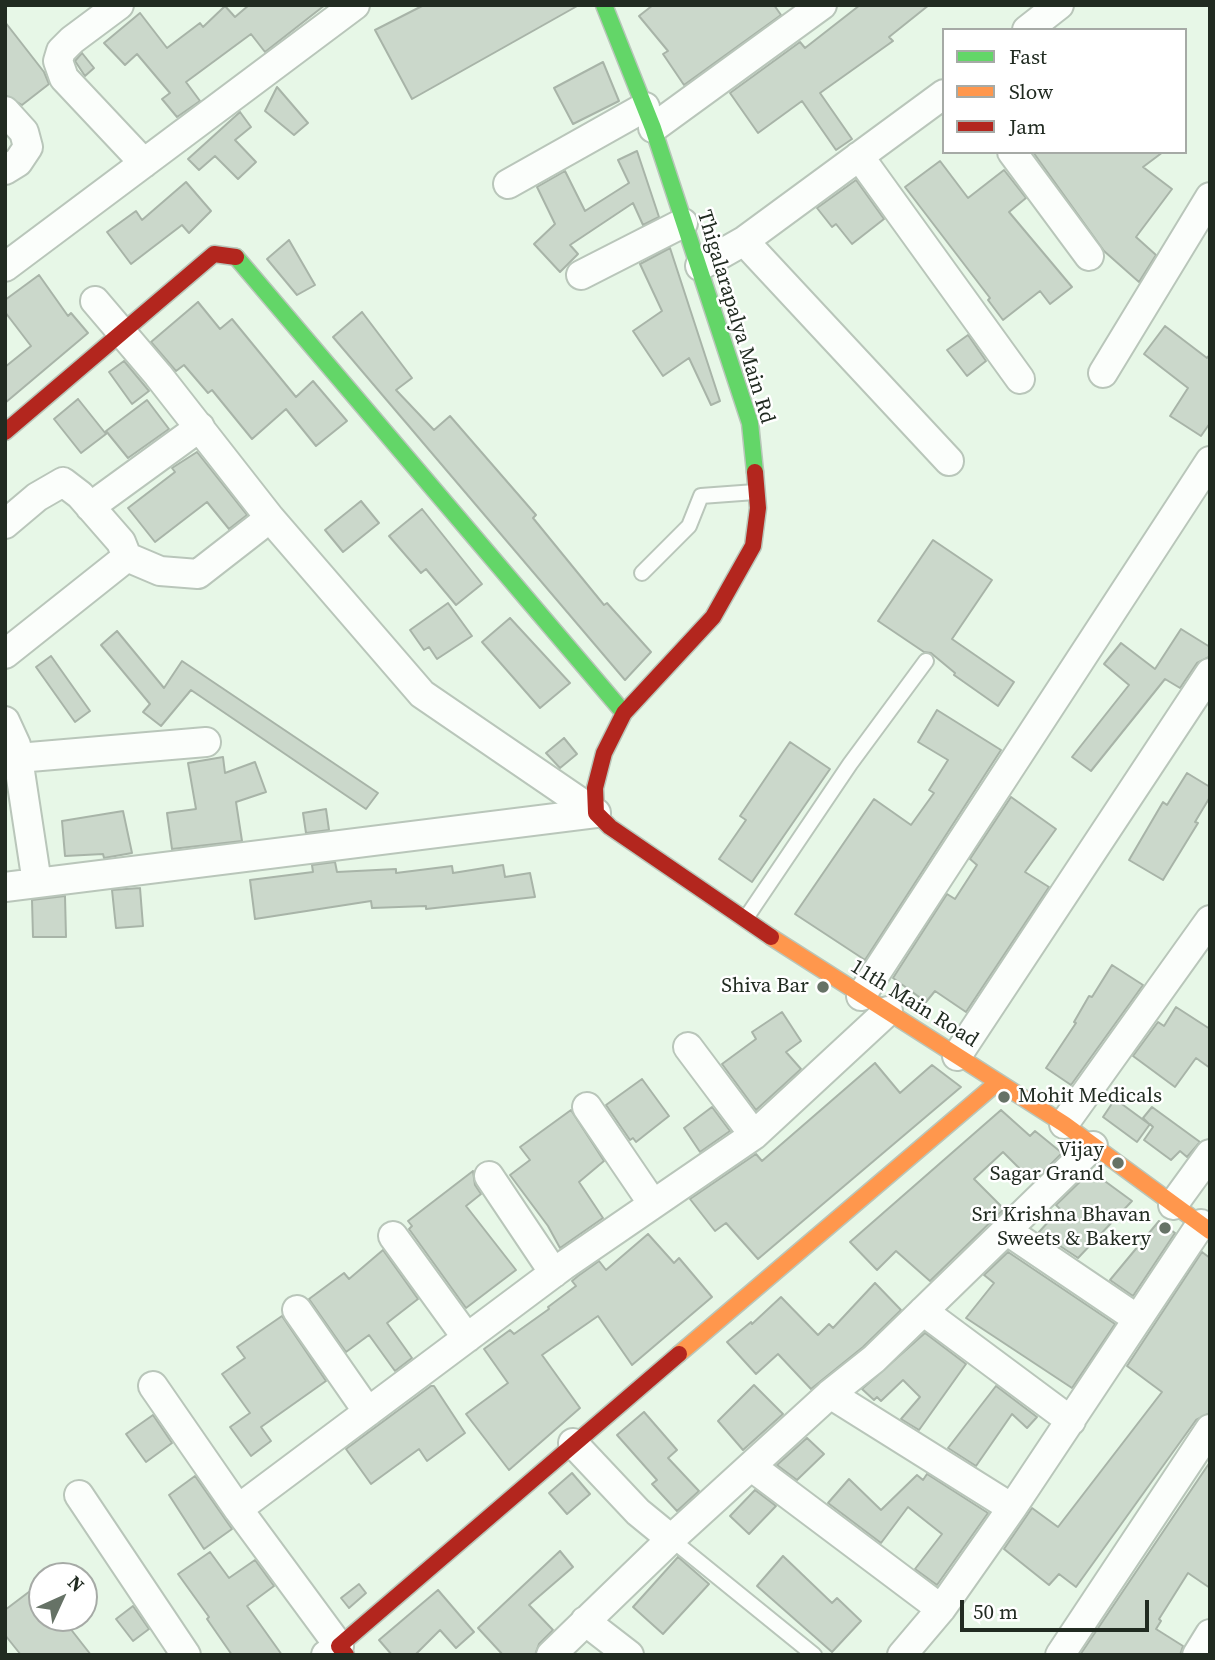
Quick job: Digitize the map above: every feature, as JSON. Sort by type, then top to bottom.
[{"type":"street","points":[[119,5],[72,40],[61,51],[58,61],[64,78],[144,163]]},
{"type":"street","points":[[508,184],[649,118],[822,5]]},
{"type":"street","points":[[5,267],[352,6]]},
{"type":"street","name":"Thigalarapalya Main Rd","points":[[596,813],[595,788],[604,753],[624,713],[720,606],[753,546],[758,508],[750,423],[700,266],[608,7]]},
{"type":"street","points":[[700,266],[744,242],[942,95]]},
{"type":"street","points":[[5,111],[24,132],[29,147],[18,162],[5,170]]},
{"type":"street","points":[[1014,154],[1090,256]]},
{"type":"street","points":[[859,156],[1020,379]]},
{"type":"street","points":[[1103,373],[1210,197]]},
{"type":"street","points":[[581,275],[683,223]]},
{"type":"street","points":[[744,242],[949,461]]},
{"type":"street","points":[[5,432],[214,254],[236,257],[624,713]]},
{"type":"street","points":[[96,301],[200,427],[270,518],[422,694],[596,813]]},
{"type":"street","points":[[90,507],[200,427]]},
{"type":"street","points":[[861,996],[1210,461]]},
{"type":"street","points":[[5,524],[37,497],[63,482],[121,542],[127,557],[160,571],[198,574],[270,518]]},
{"type":"street","points":[[5,654],[127,557]]},
{"type":"street","points":[[957,1056],[1210,673]]},
{"type":"street","points":[[5,721],[18,758],[37,883]]},
{"type":"street","points":[[18,758],[206,742]]},
{"type":"street","points":[[5,887],[596,813]]},
{"type":"street","name":"11th Main Road","points":[[596,813],[610,827],[744,920],[1064,1124],[1205,1228]]},
{"type":"street","points":[[1064,1124],[1210,920]]},
{"type":"street","points":[[238,1509],[554,1273],[754,1135],[888,1011]]},
{"type":"street","points":[[688,1047],[754,1135]]},
{"type":"street","points":[[153,1386],[337,1652],[573,1443],[970,1110],[998,1082]]},
{"type":"street","points":[[587,1107],[653,1205]]},
{"type":"street","points":[[551,1655],[671,1539],[830,1394],[874,1359],[1093,1146]]},
{"type":"street","points":[[1173,1205],[1210,1154]]},
{"type":"street","points":[[489,1176],[554,1273]]},
{"type":"street","points":[[902,1655],[941,1609],[1071,1421],[1136,1318],[1205,1228]]},
{"type":"street","points":[[1006,1230],[1136,1318]]},
{"type":"street","points":[[393,1236],[467,1338]]},
{"type":"street","points":[[297,1310],[368,1412]]},
{"type":"street","points":[[923,1311],[1071,1421]]},
{"type":"street","points":[[830,1394],[1012,1508]]},
{"type":"street","points":[[1060,1655],[1210,1429]]},
{"type":"street","points":[[573,1443],[638,1512],[671,1539]]},
{"type":"street","points":[[752,1467],[941,1609]]},
{"type":"street","points":[[79,1495],[186,1655]]},
{"type":"street","points":[[584,1621],[629,1655]]},
{"type":"street","points":[[1197,1655],[1209,1635]]},
{"type":"lane","points":[[642,573],[689,526],[701,496],[756,492]]},
{"type":"lane","points":[[744,920],[850,764],[926,661]]},
{"type":"lane","points":[[671,1539],[814,1655]]},
{"type":"building","points":[[249,5],[325,5],[265,52],[251,34],[186,82],[200,101],[177,117],[162,99],[170,93],[137,54],[125,65],[104,43],[140,13],[167,48],[200,23],[203,27],[225,6],[235,17]]},
{"type":"building","points":[[424,5],[579,5],[412,99],[375,30]]},
{"type":"building","points":[[653,5],[774,5],[781,15],[684,85],[663,54],[668,51],[639,16]]},
{"type":"building","points":[[860,5],[929,5],[889,37],[893,41],[820,93],[852,139],[836,150],[802,101],[758,133],[730,93],[800,42],[805,48]]},
{"type":"building","points":[[5,22],[44,72],[49,84],[22,105],[5,95]]},
{"type":"building","points":[[82,53],[94,68],[85,76],[75,61]]},
{"type":"building","points":[[603,62],[619,101],[573,124],[554,88]]},
{"type":"building","points":[[277,87],[308,123],[294,135],[265,111]]},
{"type":"building","points":[[240,112],[251,127],[235,140],[256,162],[238,179],[215,156],[199,170],[188,159]]},
{"type":"building","points":[[637,151],[659,217],[643,225],[633,203],[570,245],[578,254],[560,272],[534,244],[555,224],[537,187],[565,171],[585,211],[629,183],[618,160]]},
{"type":"building","points":[[1034,154],[1160,154],[1143,167],[1172,189],[1136,237],[1156,255],[1139,282],[1104,251]]},
{"type":"building","points":[[940,161],[968,198],[1004,170],[1026,198],[1009,212],[1072,287],[1050,304],[1040,291],[1003,320],[988,300],[990,298],[905,187]]},
{"type":"building","points":[[856,180],[884,219],[852,244],[836,224],[832,227],[817,208]]},
{"type":"building","points":[[186,182],[211,211],[189,233],[182,225],[131,264],[107,232],[136,211],[142,220]]},
{"type":"building","points":[[289,240],[315,285],[297,295],[267,259]]},
{"type":"building","points":[[670,248],[720,401],[711,405],[689,358],[663,376],[633,331],[662,311],[640,264]]},
{"type":"building","points":[[39,275],[68,316],[71,313],[88,333],[5,403],[5,367],[31,346],[5,312],[5,300]]},
{"type":"building","points":[[198,302],[220,329],[232,319],[296,397],[313,381],[347,421],[316,446],[286,409],[252,439],[212,390],[208,393],[184,365],[176,371],[151,342]]},
{"type":"building","points":[[362,312],[412,378],[396,390],[434,430],[450,416],[536,515],[533,518],[604,605],[607,603],[651,652],[625,680],[333,337]]},
{"type":"building","points":[[1165,326],[1207,358],[1210,354],[1210,423],[1201,436],[1170,416],[1188,388],[1144,354]]},
{"type":"building","points":[[968,335],[986,361],[967,376],[947,350]]},
{"type":"building","points":[[124,361],[149,391],[132,404],[109,372]]},
{"type":"building","points":[[78,399],[106,434],[81,453],[54,419]]},
{"type":"building","points":[[147,400],[169,429],[128,458],[106,431]]},
{"type":"building","points":[[197,452],[247,515],[229,529],[207,502],[155,542],[128,508],[175,472],[172,468]]},
{"type":"building","points":[[361,501],[379,523],[343,552],[325,530]]},
{"type":"building","points":[[422,509],[482,584],[456,605],[426,569],[421,573],[389,536]]},
{"type":"building","points":[[933,540],[992,580],[952,639],[1014,682],[998,706],[954,675],[955,673],[931,653],[924,652],[878,621]]},
{"type":"building","points":[[448,603],[472,636],[437,659],[429,647],[424,650],[410,630]]},
{"type":"building","points":[[510,618],[570,683],[540,708],[482,642]]},
{"type":"building","points":[[1181,629],[1210,647],[1209,657],[1197,663],[1180,688],[1165,679],[1091,771],[1072,757],[1129,685],[1104,664],[1121,643],[1155,669]]},
{"type":"building","points":[[117,631],[164,688],[182,661],[378,793],[366,809],[191,690],[161,726],[143,712],[150,704],[101,645]]},
{"type":"building","points":[[51,656],[90,711],[75,722],[36,667]]},
{"type":"building","points":[[937,710],[1001,750],[865,960],[795,914],[874,799],[911,825],[934,793],[929,790],[948,760],[918,742]]},
{"type":"building","points":[[564,738],[577,754],[560,768],[546,753]]},
{"type":"building","points":[[790,742],[830,769],[752,882],[719,859],[746,820],[740,816]]},
{"type":"building","points":[[223,757],[225,773],[255,762],[266,792],[236,802],[242,841],[172,849],[167,813],[196,809],[188,763]]},
{"type":"building","points":[[1187,773],[1210,787],[1210,797],[1195,822],[1198,823],[1163,880],[1129,860],[1163,802],[1167,805]]},
{"type":"building","points":[[1011,797],[1056,829],[1025,872],[1049,887],[966,1012],[935,991],[926,1002],[893,978],[947,894],[955,899],[977,865],[970,859]]},
{"type":"building","points":[[326,809],[329,830],[306,833],[303,813]]},
{"type":"building","points":[[123,811],[132,853],[104,858],[103,854],[65,856],[62,821]]},
{"type":"building","points":[[335,862],[337,872],[396,869],[396,873],[452,866],[453,873],[503,865],[505,877],[530,873],[535,897],[426,909],[426,906],[372,908],[371,901],[255,919],[250,880],[313,872],[312,865]]},
{"type":"building","points":[[140,888],[143,926],[116,928],[112,890]]},
{"type":"building","points":[[65,896],[66,937],[33,937],[32,900]]},
{"type":"building","points":[[1112,965],[1143,985],[1071,1085],[1046,1068],[1076,1023],[1074,1022],[1089,996],[1092,997]]},
{"type":"building","points":[[1176,1007],[1210,1029],[1210,1068],[1196,1058],[1175,1087],[1133,1056],[1158,1022],[1164,1026]]},
{"type":"building","points":[[782,1012],[801,1041],[786,1052],[801,1069],[756,1110],[722,1064],[756,1039],[752,1032]]},
{"type":"building","points":[[875,1063],[900,1093],[932,1065],[961,1087],[758,1259],[726,1223],[715,1231],[690,1199],[756,1154],[762,1161]]},
{"type":"building","points":[[642,1079],[669,1116],[636,1142],[633,1138],[630,1140],[606,1105]]},
{"type":"building","points":[[1115,1099],[1149,1124],[1143,1118],[1152,1107],[1200,1142],[1187,1157],[1180,1151],[1171,1160],[1144,1140],[1153,1127],[1150,1124],[1137,1142],[1103,1117]]},
{"type":"building","points":[[712,1107],[730,1131],[700,1152],[684,1128]]},
{"type":"building","points":[[571,1110],[604,1161],[579,1182],[603,1218],[560,1248],[548,1226],[510,1175],[530,1160],[520,1147]]},
{"type":"building","points":[[1001,1110],[1030,1136],[1035,1131],[1062,1153],[1033,1182],[1003,1152],[974,1179],[1004,1209],[930,1281],[896,1251],[877,1270],[850,1242]]},
{"type":"building","points":[[473,1171],[475,1185],[481,1194],[466,1206],[516,1270],[466,1308],[409,1229],[412,1226],[408,1221]]},
{"type":"building","points":[[1091,1171],[1132,1201],[1078,1258],[1039,1232],[1060,1209],[1056,1205]]},
{"type":"building","points":[[1159,1221],[1175,1233],[1133,1296],[1110,1280]]},
{"type":"building","points":[[648,1234],[674,1263],[679,1258],[712,1297],[632,1365],[598,1316],[542,1355],[580,1408],[509,1470],[466,1414],[508,1383],[484,1349],[510,1330],[514,1334],[549,1309],[548,1307],[576,1286],[572,1281],[599,1261],[606,1270]]},
{"type":"building","points":[[383,1250],[418,1299],[387,1323],[412,1358],[395,1371],[369,1335],[346,1352],[309,1299],[344,1273],[349,1279]]},
{"type":"building","points":[[1008,1252],[1115,1324],[1072,1388],[966,1318],[994,1283],[984,1275]]},
{"type":"building","points":[[1202,1252],[1210,1258],[1210,1413],[1196,1420],[1076,1587],[1059,1574],[1049,1585],[1004,1549],[1032,1508],[1058,1527],[1162,1392],[1127,1366]]},
{"type":"building","points":[[875,1283],[901,1310],[863,1347],[811,1389],[778,1354],[756,1374],[727,1342],[751,1322],[752,1324],[781,1297],[818,1335],[829,1324],[833,1328]]},
{"type":"building","points":[[282,1316],[326,1381],[261,1427],[271,1441],[251,1456],[230,1427],[250,1413],[222,1374],[245,1358],[237,1347]]},
{"type":"building","points":[[925,1333],[966,1364],[919,1430],[901,1419],[920,1397],[903,1380],[881,1401],[877,1397],[874,1400],[862,1389]]},
{"type":"building","points":[[754,1385],[783,1414],[743,1450],[718,1421]]},
{"type":"building","points":[[434,1386],[465,1433],[427,1461],[419,1449],[371,1484],[346,1449]]},
{"type":"building","points":[[996,1386],[1037,1417],[1027,1428],[1012,1414],[976,1466],[948,1448]]},
{"type":"building","points":[[644,1412],[677,1450],[668,1458],[699,1491],[677,1511],[652,1484],[657,1480],[617,1435]]},
{"type":"building","points":[[153,1415],[172,1443],[146,1462],[126,1434]]},
{"type":"building","points":[[807,1438],[824,1454],[797,1480],[777,1465]]},
{"type":"building","points":[[1210,1462],[1210,1588],[1188,1573],[1159,1619],[1161,1621],[1156,1629],[1183,1646],[1180,1655],[1080,1655]]},
{"type":"building","points":[[572,1473],[590,1494],[567,1514],[549,1493]]},
{"type":"building","points":[[927,1474],[988,1513],[937,1585],[915,1569],[942,1534],[908,1507],[881,1543],[828,1503],[849,1479],[881,1510],[917,1475],[923,1480]]},
{"type":"building","points":[[195,1476],[232,1529],[204,1549],[169,1495]]},
{"type":"building","points":[[755,1490],[776,1506],[749,1534],[730,1516]]},
{"type":"building","points":[[560,1551],[573,1567],[529,1605],[553,1630],[539,1644],[535,1655],[503,1655],[478,1628]]},
{"type":"building","points":[[210,1552],[229,1578],[255,1560],[274,1586],[247,1606],[282,1655],[232,1655],[178,1574]]},
{"type":"building","points":[[783,1556],[832,1603],[837,1598],[861,1621],[832,1652],[757,1586]]},
{"type":"building","points":[[678,1557],[709,1584],[663,1634],[633,1607]]},
{"type":"building","points":[[359,1584],[366,1593],[349,1608],[341,1598]]},
{"type":"building","points":[[438,1590],[474,1632],[456,1648],[440,1630],[415,1655],[392,1655],[379,1640]]},
{"type":"building","points":[[28,1593],[28,1632],[73,1632],[91,1655],[21,1655],[5,1635],[5,1610]]},
{"type":"building","points":[[133,1606],[149,1629],[133,1641],[116,1619]]},
{"type":"traffic: fast","points":[[604,5],[653,128],[750,423],[755,472]]},
{"type":"traffic: fast","points":[[236,257],[624,713]]},
{"type":"traffic: slow","points":[[771,937],[1064,1124],[1210,1231]]},
{"type":"traffic: slow","points":[[679,1354],[998,1082]]},
{"type":"traffic: jam","points":[[5,432],[214,254],[236,257]]},
{"type":"traffic: jam","points":[[755,472],[758,508],[753,546],[713,617],[624,713],[604,753],[595,788],[596,813],[610,827],[771,937]]},
{"type":"traffic: jam","points":[[346,1655],[339,1646],[679,1354]]},
{"type":"place","name":"Shiva Bar","points":[[823,987]]},
{"type":"place","name":"Mohit Medicals","points":[[1004,1097]]},
{"type":"place","name":"Vijay Sagar Grand","points":[[1118,1163]]},
{"type":"place","name":"Sri Krishna Bhavan Sweets & Bakery","points":[[1165,1228]]}]
